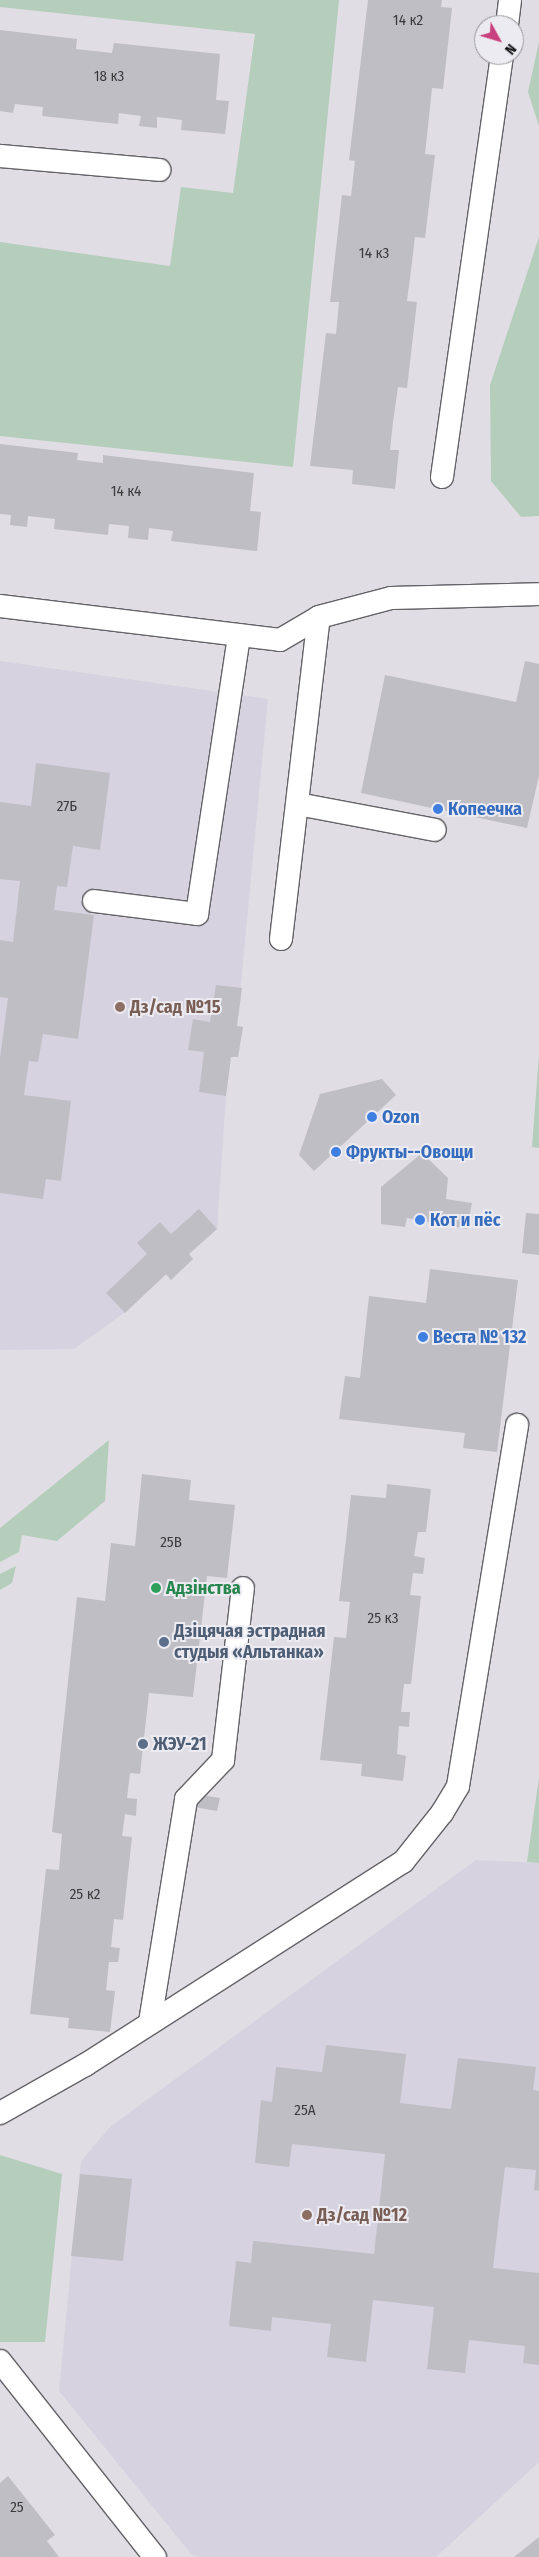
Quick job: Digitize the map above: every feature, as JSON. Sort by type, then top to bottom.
[{"type":"lane","points":[[508,15],[510,0]]},
{"type":"lane","points":[[442,477],[501,65]]},
{"type":"lane","points":[[0,156],[159,170]]},
{"type":"lane","points":[[0,606],[280,640],[319,617],[391,598],[539,594]]},
{"type":"lane","points":[[282,939],[319,617]]},
{"type":"lane","points":[[94,901],[197,914],[239,634]]},
{"type":"lane","points":[[298,804],[435,830]]},
{"type":"lane","points":[[0,2113],[85,2065],[402,1862],[442,1813],[458,1786],[517,1425]]},
{"type":"lane","points":[[150,2022],[186,1799],[223,1760],[243,1588]]},
{"type":"lane","points":[[0,2361],[155,2557]]},
{"type":"shaded area","name":"Дз/сад №15","points":[[0,661],[268,699],[237,1026],[243,1027],[238,1057],[231,1057],[226,1096],[217,1229],[189,1254],[193,1259],[171,1280],[166,1275],[124,1313],[74,1349],[0,1350]]},
{"type":"shaded area","name":"Дз/сад №12","points":[[476,1860],[539,1863],[539,2462],[436,2557],[199,2557],[191,2554],[59,2391],[81,2161],[111,2126]]},
{"type":"green space","points":[[0,0],[339,0],[293,467],[0,436],[0,242],[170,266],[181,187],[233,193],[255,34],[0,7]]},
{"type":"green space","points":[[539,42],[539,126],[528,92]]},
{"type":"green space","points":[[539,237],[539,516],[521,517],[491,481],[490,385]]},
{"type":"green space","points":[[539,1054],[539,1148],[532,1147]]},
{"type":"green space","points":[[109,1440],[105,1501],[57,1541],[22,1535],[19,1552],[0,1562],[0,1528]]},
{"type":"green space","points":[[16,1566],[12,1583],[0,1590],[0,1574]]},
{"type":"green space","points":[[539,1777],[539,1863],[527,1862]]},
{"type":"green space","points":[[0,2155],[62,2174],[45,2342],[0,2342]]},
{"type":"building","points":[[368,0],[442,0],[441,7],[452,8],[443,89],[432,88],[425,154],[435,155],[425,238],[415,237],[407,301],[417,302],[407,388],[398,387],[393,422],[390,450],[399,450],[395,489],[352,484],[353,470],[310,466],[326,333],[336,334],[339,302],[330,302],[342,195],[351,196],[355,161],[349,160]]},
{"type":"building","points":[[0,30],[77,39],[76,49],[112,53],[114,43],[220,54],[216,100],[229,101],[225,134],[181,130],[182,120],[157,117],[157,128],[139,126],[141,116],[119,113],[118,124],[42,116],[43,107],[15,104],[13,113],[0,111]]},
{"type":"building","points":[[0,444],[78,453],[77,460],[103,463],[103,455],[254,473],[250,511],[261,512],[257,551],[171,541],[173,531],[149,528],[148,540],[128,538],[129,526],[109,524],[108,535],[54,529],[55,519],[28,516],[27,527],[10,525],[11,515],[0,514]]},
{"type":"building","points":[[525,661],[539,664],[539,776],[527,828],[361,793],[385,675],[516,702]]},
{"type":"building","points":[[36,763],[110,773],[100,850],[73,846],[67,887],[57,886],[54,910],[94,915],[78,1039],[43,1034],[38,1062],[29,1061],[24,1095],[71,1101],[61,1181],[46,1179],[43,1199],[0,1193],[0,1058],[8,998],[0,997],[0,940],[13,942],[20,881],[0,879],[0,802],[31,806]]},
{"type":"building","points":[[216,985],[242,988],[237,1026],[243,1027],[238,1057],[231,1057],[226,1096],[199,1092],[204,1052],[188,1050],[193,1019],[210,1022]]},
{"type":"building","points":[[382,1079],[396,1095],[314,1171],[299,1155],[320,1094]]},
{"type":"building","points":[[422,1153],[448,1178],[446,1199],[472,1203],[467,1229],[407,1218],[405,1227],[381,1224],[381,1187]]},
{"type":"building","points":[[199,1209],[217,1229],[189,1254],[193,1259],[171,1280],[166,1274],[125,1313],[106,1293],[147,1254],[137,1243],[160,1222],[171,1234]]},
{"type":"building","points":[[526,1213],[539,1214],[539,1255],[522,1253]]},
{"type":"building","points":[[430,1269],[518,1280],[497,1452],[463,1448],[465,1433],[339,1419],[345,1376],[360,1378],[369,1296],[426,1303]]},
{"type":"building","points":[[142,1474],[191,1480],[189,1500],[235,1505],[227,1578],[207,1576],[193,1697],[149,1693],[140,1774],[130,1773],[127,1798],[137,1799],[136,1816],[125,1814],[122,1836],[132,1837],[123,1920],[114,1919],[111,1947],[120,1948],[118,1962],[109,1962],[106,1990],[115,1991],[110,2032],[68,2028],[69,2018],[30,2014],[46,1869],[59,1870],[62,1834],[52,1832],[77,1597],[105,1601],[111,1543],[135,1546]]},
{"type":"building","points":[[387,1484],[431,1489],[426,1532],[418,1532],[414,1556],[425,1558],[423,1574],[413,1573],[410,1595],[421,1596],[411,1684],[404,1684],[401,1712],[410,1712],[409,1727],[399,1726],[397,1754],[406,1756],[403,1781],[361,1776],[362,1764],[320,1760],[334,1637],[346,1638],[350,1602],[339,1601],[351,1495],[386,1498]]},
{"type":"building","points":[[196,1794],[220,1798],[217,1811],[194,1807]]},
{"type":"building","points":[[326,2045],[406,2054],[400,2103],[451,2109],[458,2058],[536,2067],[533,2090],[539,2091],[539,2191],[534,2190],[536,2170],[505,2167],[493,2268],[539,2273],[539,2365],[523,2363],[525,2346],[469,2340],[465,2373],[427,2369],[434,2307],[373,2300],[366,2362],[327,2357],[331,2324],[272,2317],[271,2331],[229,2326],[236,2261],[251,2263],[253,2241],[374,2254],[385,2154],[292,2144],[289,2167],[255,2163],[261,2100],[272,2102],[276,2067],[322,2072]]},
{"type":"building","points":[[80,2174],[132,2179],[123,2261],[71,2256]]},
{"type":"building","points":[[8,2476],[55,2535],[47,2541],[59,2557],[0,2557],[0,2483]]},
{"type":"building","points":[[539,2537],[539,2557],[514,2557]]},
{"type":"place","name":"Копеечка","points":[[438,809]]},
{"type":"place","name":"Дз/сад №15","points":[[120,1007]]},
{"type":"place","name":"Ozon","points":[[372,1117]]},
{"type":"place","name":"Фрукты--Овощи","points":[[336,1152]]},
{"type":"place","name":"Кот и пёс","points":[[420,1220]]},
{"type":"place","name":"Веста № 132","points":[[423,1337]]},
{"type":"place","name":"Адзінства","points":[[156,1588]]},
{"type":"place","name":"Дзіцячая эстрадная студыя «Альтанка»","points":[[164,1642]]},
{"type":"place","name":"ЖЭУ-21","points":[[143,1744]]},
{"type":"place","name":"Дз/сад №12","points":[[307,2215]]}]
